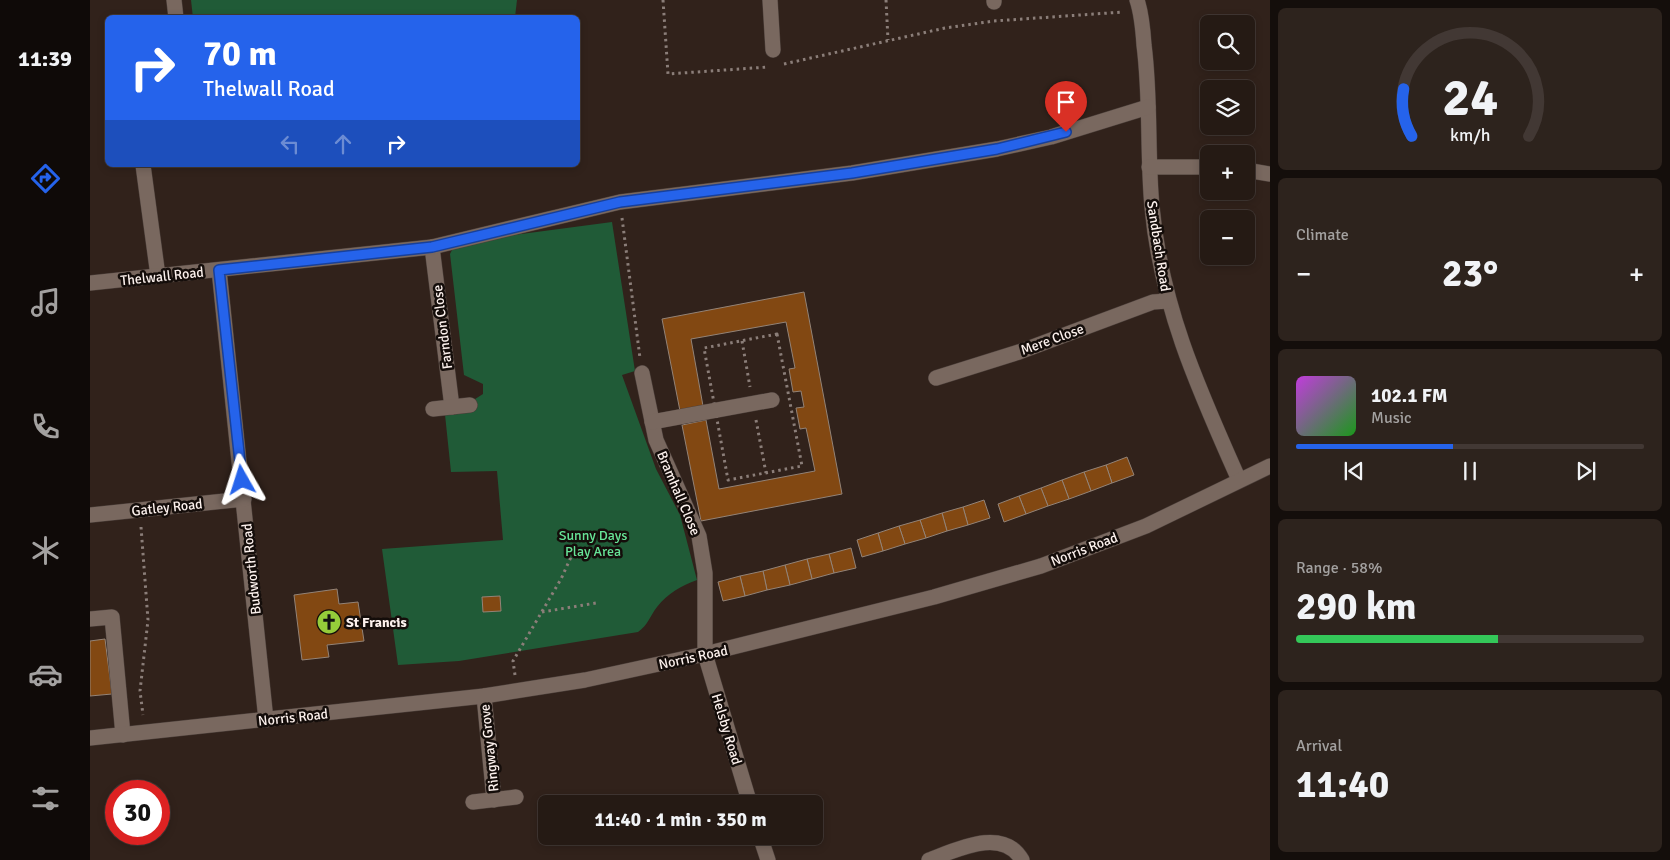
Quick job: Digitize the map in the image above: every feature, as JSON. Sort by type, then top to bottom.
[{"type":"street","points":[[174,0],[176,15]]},
{"type":"street","points":[[770,0],[773,50]]},
{"type":"street","name":"Sandbach Road","points":[[1139,5],[1146,60],[1148,167],[1158,256],[1168,301],[1180,340],[1239,480]]},
{"type":"street","name":"Thelwall Road","points":[[90,283],[432,247],[620,202],[852,173],[997,149],[1052,137],[1148,107]]},
{"type":"street","points":[[143,167],[158,276]]},
{"type":"street","points":[[1148,167],[1200,167]]},
{"type":"street","points":[[1255,172],[1270,174]]},
{"type":"street","name":"Farndon Close","points":[[432,247],[452,407]]},
{"type":"street","name":"Budworth Road","points":[[219,270],[266,720]]},
{"type":"street","name":"Mere Close","points":[[936,378],[1019,352],[1153,302],[1168,301]]},
{"type":"street","name":"Bramhall Close","points":[[642,373],[656,440],[699,536],[705,573],[705,654]]},
{"type":"street","points":[[652,422],[772,400]]},
{"type":"street","points":[[433,409],[470,405]]},
{"type":"street","name":"Norris Road","points":[[90,738],[484,696],[585,680],[705,654],[934,597],[1041,566],[1146,526],[1270,466]]},
{"type":"street","name":"Gatley Road","points":[[90,515],[244,499]]},
{"type":"street","points":[[90,619],[112,617],[123,735]]},
{"type":"street","name":"Helsby Road","points":[[705,654],[747,795]]},
{"type":"street","name":"Ringway Grove","points":[[484,696],[494,800]]},
{"type":"street","name":"Ringway Grove","points":[[473,802],[516,797]]},
{"type":"street","points":[[929,860],[981,843],[992,842],[1008,847],[1022,860]]},
{"type":"street","points":[[763,845],[768,860]]},
{"type":"path","points":[[663,0],[668,74],[774,66],[945,28],[1139,5]]},
{"type":"path","points":[[886,0],[888,40]]},
{"type":"path","points":[[620,202],[642,373]]},
{"type":"path","points":[[140,510],[148,620],[140,691],[146,733]]},
{"type":"path","points":[[517,691],[513,661],[571,557],[564,530]]},
{"type":"path","points":[[542,612],[596,603]]},
{"type":"green space","points":[[191,0],[517,0],[515,15],[193,15]]},
{"type":"green space","name":"Sunny Days Play Area","points":[[612,222],[635,371],[622,375],[656,469],[680,515],[697,580],[680,587],[670,594],[657,607],[638,632],[459,661],[398,665],[382,549],[503,540],[497,471],[451,472],[444,405],[472,401],[483,394],[483,384],[464,375],[450,254],[454,246],[461,242]]},
{"type":"building","points":[[804,292],[842,494],[701,521],[682,425],[706,420],[719,489],[815,471],[806,428],[800,429],[796,408],[804,407],[801,391],[793,392],[789,369],[795,368],[786,322],[691,339],[703,406],[680,411],[662,319]]},
{"type":"building","points":[[1127,457],[1134,475],[1112,483],[1106,465]]},
{"type":"building","points":[[1106,465],[1112,483],[1091,491],[1084,472]]},
{"type":"building","points":[[1084,472],[1091,491],[1069,499],[1062,480]]},
{"type":"building","points":[[1062,480],[1069,499],[1048,506],[1041,488]]},
{"type":"building","points":[[1041,488],[1048,506],[1026,514],[1019,496]]},
{"type":"building","points":[[1019,496],[1026,514],[1004,522],[998,504]]},
{"type":"building","points":[[984,500],[990,518],[968,525],[963,507]]},
{"type":"building","points":[[963,507],[968,525],[947,531],[942,513]]},
{"type":"building","points":[[942,513],[947,531],[926,538],[920,520]]},
{"type":"building","points":[[920,520],[926,538],[905,544],[899,526]]},
{"type":"building","points":[[899,526],[905,544],[883,551],[878,533]]},
{"type":"building","points":[[878,533],[883,551],[862,557],[857,540]]},
{"type":"building","points":[[851,548],[856,568],[834,573],[829,554]]},
{"type":"building","points":[[829,554],[834,573],[812,579],[807,559]]},
{"type":"building","points":[[807,559],[812,579],[790,585],[785,565]]},
{"type":"building","points":[[785,565],[790,585],[767,590],[763,571]]},
{"type":"building","points":[[763,571],[767,590],[745,596],[740,576]]},
{"type":"building","points":[[740,576],[745,596],[723,601],[718,582]]},
{"type":"building","name":"St Francis","points":[[337,589],[339,604],[358,602],[364,641],[327,645],[329,657],[302,660],[294,595]]},
{"type":"building","points":[[500,596],[501,611],[483,612],[482,597]]},
{"type":"building","points":[[105,639],[112,694],[90,696],[90,641]]},
{"type":"place","name":"St Francis","points":[[329,622]]},
{"type":"route","points":[[242,480],[219,270],[351,254],[432,247],[620,202],[852,173],[997,149],[1052,137],[1066,132]]}]
